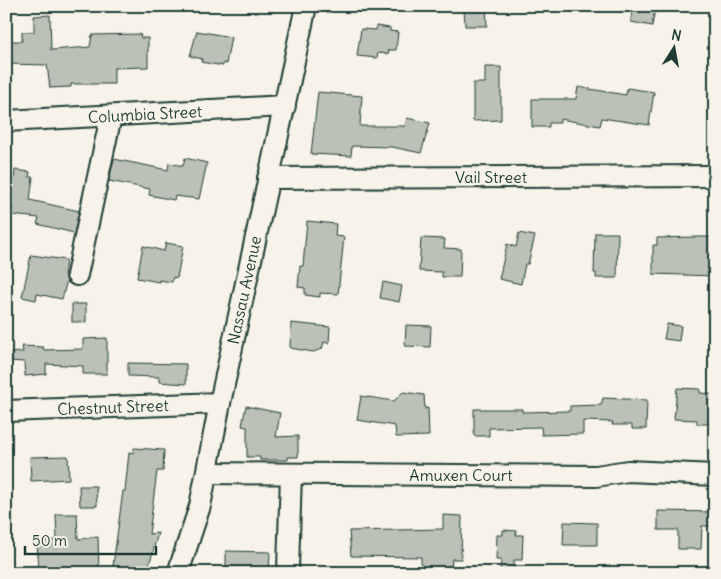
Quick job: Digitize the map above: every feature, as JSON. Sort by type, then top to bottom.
[{"type":"street","name":"Nassau Avenue","points":[[178,573],[200,506],[220,403],[306,6]]},
{"type":"street","name":"Columbia Street","points":[[6,121],[285,106]]},
{"type":"street","points":[[77,275],[111,116]]},
{"type":"street","name":"Vail Street","points":[[268,178],[715,176]]},
{"type":"street","name":"Chestnut Street","points":[[6,411],[220,403]]},
{"type":"street","name":"Amuxen Court","points":[[207,473],[596,476],[628,471],[715,474]]},
{"type":"street","points":[[288,569],[290,474]]},
{"type":"building","points":[[634,6],[655,9],[652,26],[631,22]]},
{"type":"building","points":[[486,7],[487,26],[465,26],[464,8]]},
{"type":"building","points":[[50,15],[51,50],[90,47],[92,35],[140,34],[141,38],[148,38],[148,67],[114,68],[114,84],[71,84],[71,87],[50,88],[47,65],[6,64],[6,41],[22,41],[22,32],[34,32],[34,16]]},
{"type":"building","points":[[376,26],[390,28],[390,31],[398,32],[396,50],[389,50],[388,54],[378,53],[377,58],[357,56],[361,29],[376,30]]},
{"type":"building","points":[[197,31],[231,37],[226,64],[223,63],[223,66],[201,62],[202,59],[190,56]]},
{"type":"building","points":[[485,67],[501,67],[501,120],[473,121],[473,83],[485,83]]},
{"type":"building","points":[[578,87],[626,95],[627,88],[654,92],[649,125],[602,118],[600,126],[560,119],[560,123],[549,123],[549,127],[532,127],[532,99],[576,99]]},
{"type":"building","points":[[318,92],[362,96],[360,126],[405,126],[407,118],[430,123],[421,153],[392,147],[352,146],[351,156],[311,154]]},
{"type":"building","points":[[185,158],[207,163],[199,199],[175,196],[174,200],[149,195],[150,189],[109,181],[114,159],[168,170],[169,163],[183,166]]},
{"type":"building","points":[[15,170],[30,172],[29,177],[33,177],[30,200],[79,211],[74,233],[37,224],[39,218],[12,215],[13,207],[11,207]]},
{"type":"building","points":[[307,221],[336,224],[335,236],[344,237],[338,294],[320,293],[320,297],[305,295],[305,288],[298,287],[300,266],[303,266]]},
{"type":"building","points":[[519,233],[535,236],[528,264],[525,264],[521,284],[499,279],[507,244],[516,247]]},
{"type":"building","points":[[595,233],[618,233],[617,278],[596,278],[596,273],[594,273]]},
{"type":"building","points":[[715,237],[715,276],[653,274],[653,245],[657,245],[657,238]]},
{"type":"building","points":[[421,238],[445,239],[444,248],[461,249],[460,277],[442,277],[442,272],[419,271]]},
{"type":"building","points":[[166,243],[183,246],[177,278],[173,277],[172,282],[159,280],[159,282],[137,278],[143,246],[164,251]]},
{"type":"building","points":[[31,255],[66,260],[64,276],[67,280],[62,299],[37,294],[36,300],[22,297]]},
{"type":"building","points":[[383,282],[402,286],[399,302],[380,298]]},
{"type":"building","points":[[72,304],[86,304],[86,322],[72,322]]},
{"type":"building","points":[[291,323],[330,327],[329,343],[324,342],[322,349],[313,352],[290,348]]},
{"type":"building","points":[[667,324],[681,326],[679,341],[664,339]]},
{"type":"building","points":[[406,325],[431,326],[430,347],[405,346]]},
{"type":"building","points":[[107,338],[107,374],[83,374],[83,366],[46,364],[46,374],[25,376],[24,362],[8,361],[8,353],[23,352],[22,346],[43,347],[44,350],[83,349],[83,339]]},
{"type":"building","points":[[128,363],[186,364],[186,384],[159,382],[159,377],[128,376]]},
{"type":"building","points":[[677,388],[700,389],[700,393],[713,394],[712,424],[697,424],[697,420],[674,419]]},
{"type":"building","points":[[403,392],[424,395],[425,409],[428,408],[429,436],[396,437],[395,426],[357,420],[361,396],[394,401]]},
{"type":"building","points":[[603,398],[647,400],[646,429],[632,429],[632,425],[612,425],[613,422],[583,421],[583,434],[542,435],[541,427],[489,428],[489,436],[474,436],[474,409],[522,409],[522,412],[570,411],[570,406],[601,405]]},
{"type":"building","points":[[246,406],[280,413],[276,437],[298,436],[298,457],[288,457],[288,460],[260,460],[260,457],[247,457],[247,427],[242,426]]},
{"type":"building","points":[[134,448],[164,450],[163,471],[157,471],[149,534],[158,533],[147,573],[112,573],[129,452],[133,453]]},
{"type":"building","points":[[68,456],[69,479],[31,481],[30,457]]},
{"type":"building","points":[[79,486],[96,486],[97,506],[80,506]]},
{"type":"building","points":[[658,511],[715,512],[715,526],[702,526],[701,549],[678,549],[678,530],[658,530]]},
{"type":"building","points":[[56,514],[77,514],[78,539],[98,537],[99,573],[39,573],[37,541],[57,540]]},
{"type":"building","points":[[443,515],[462,516],[461,559],[452,559],[451,568],[438,568],[438,573],[421,573],[421,557],[351,556],[349,531],[443,529]]},
{"type":"building","points":[[564,522],[597,523],[597,545],[563,545]]},
{"type":"building","points":[[503,530],[517,531],[516,535],[523,535],[522,560],[514,560],[514,573],[500,573],[501,560],[496,560],[497,535],[503,535]]},
{"type":"building","points":[[226,551],[270,552],[269,573],[226,573]]}]
